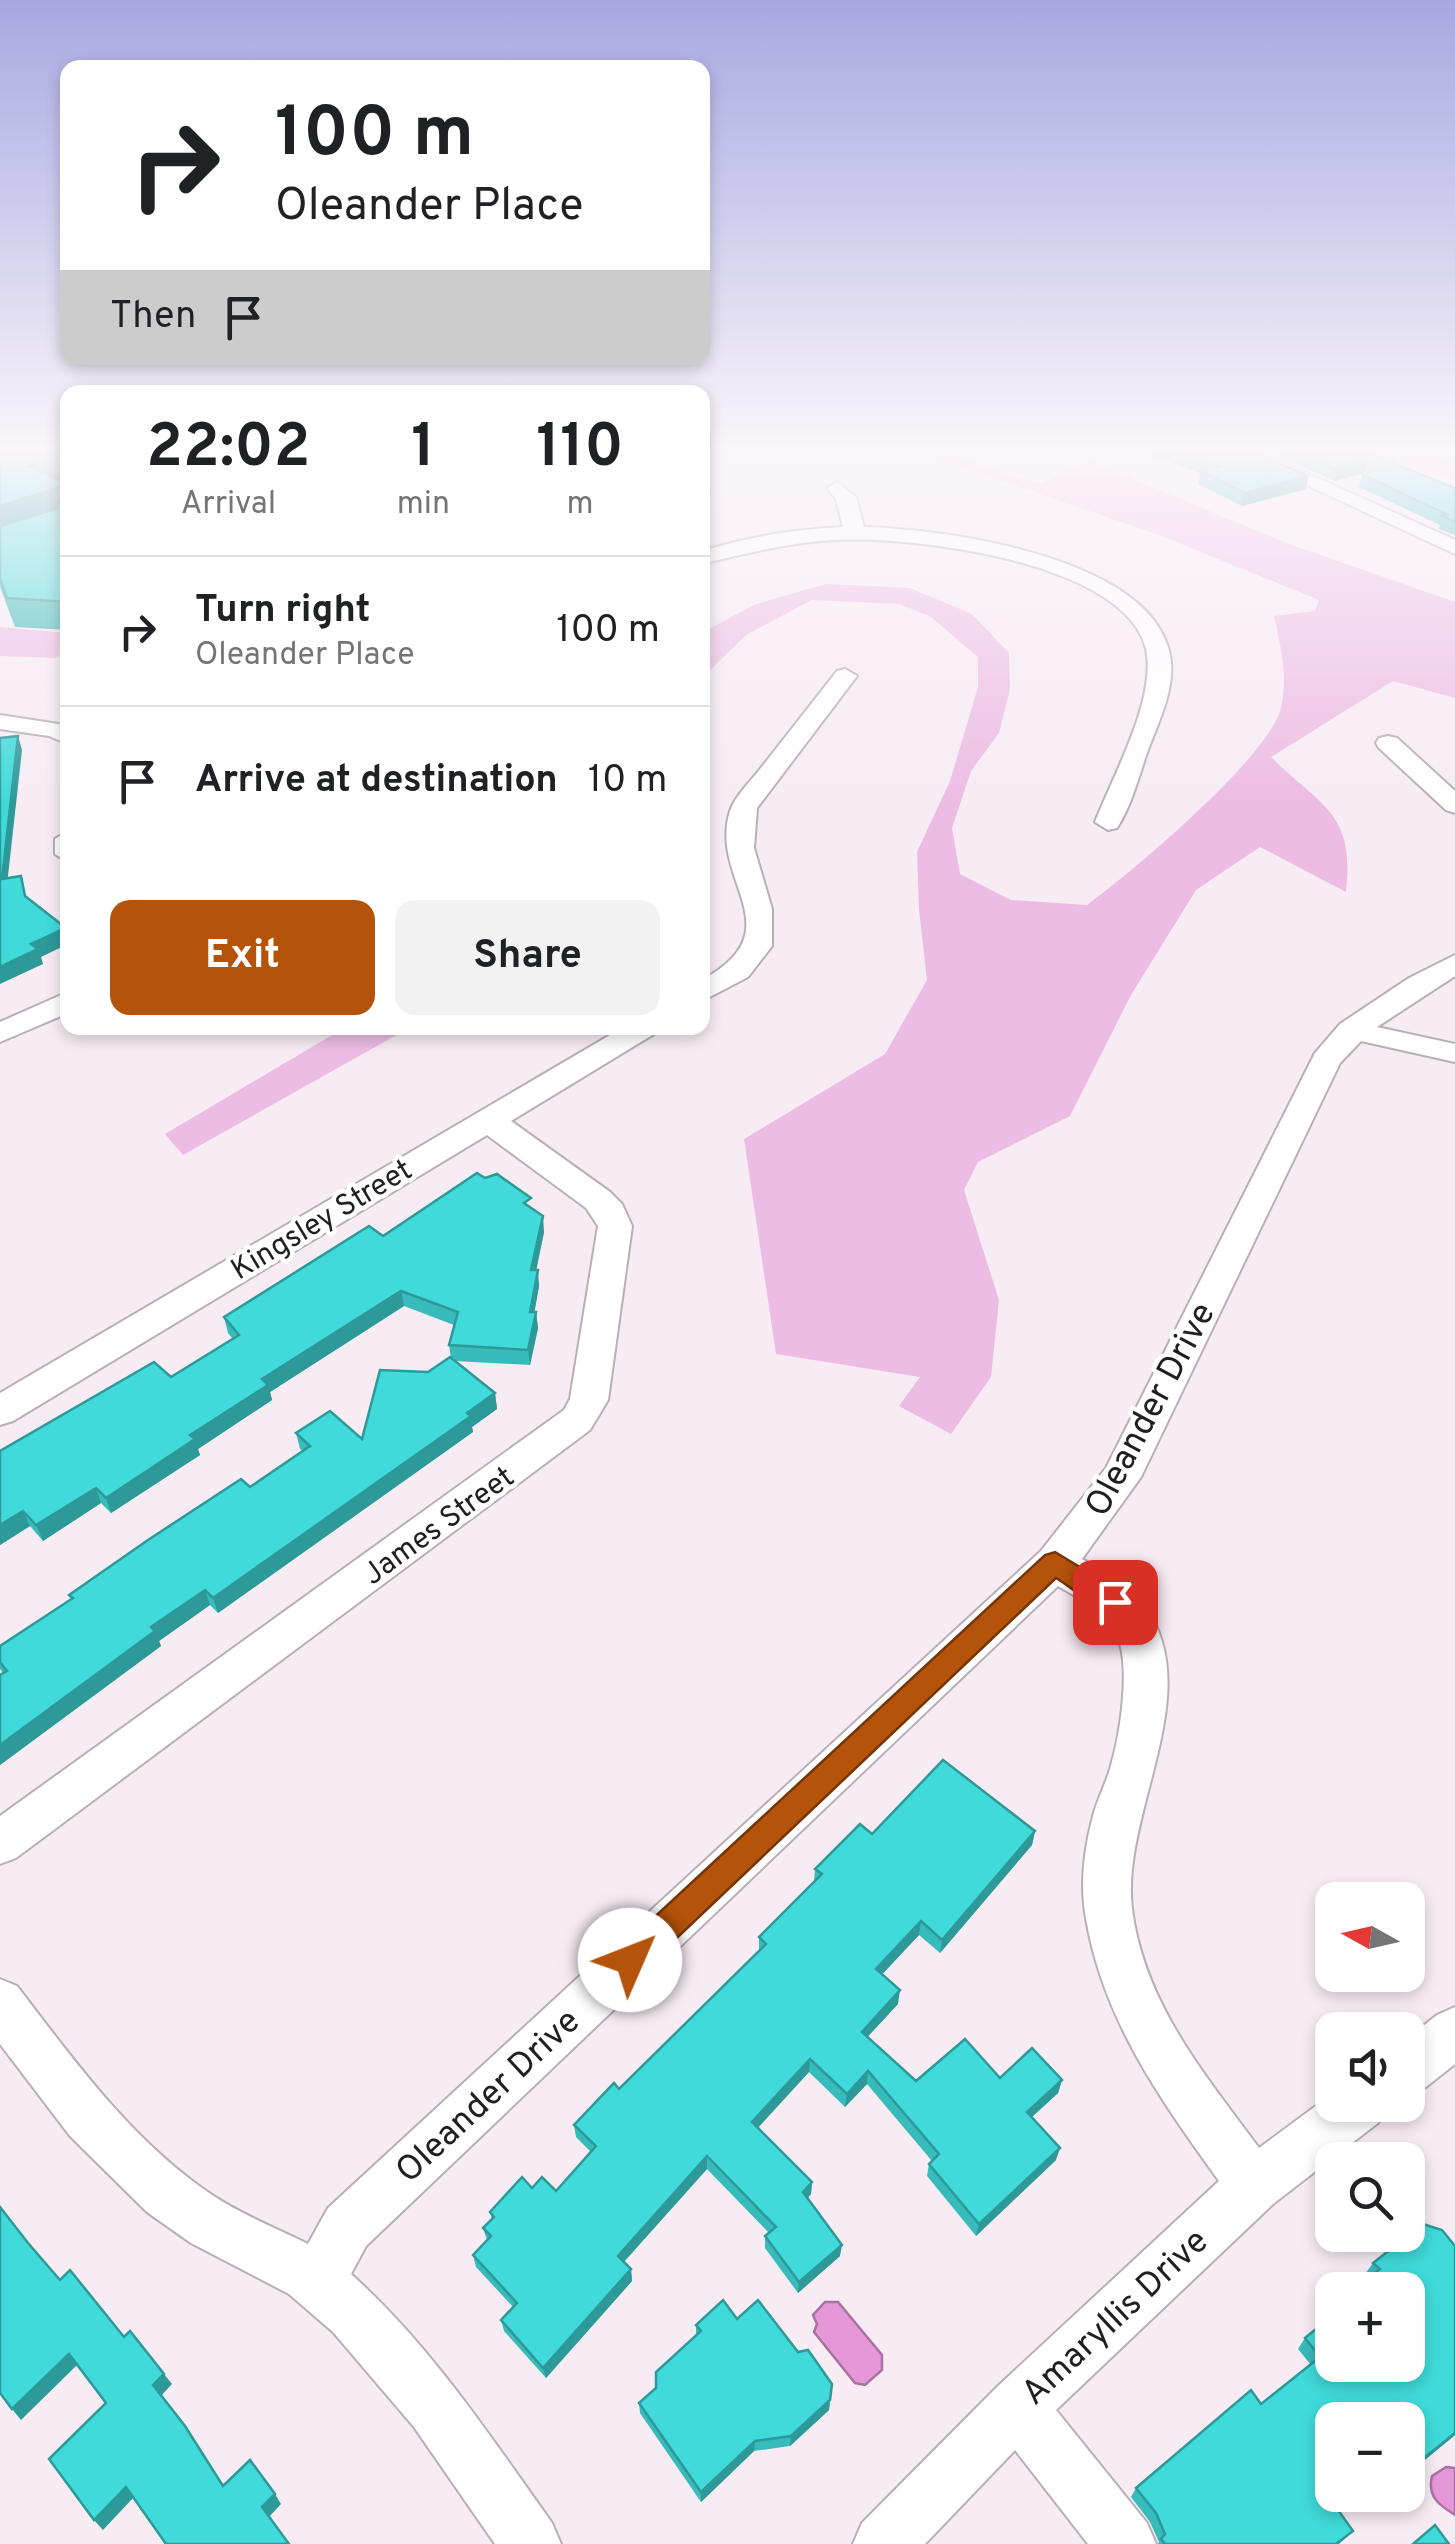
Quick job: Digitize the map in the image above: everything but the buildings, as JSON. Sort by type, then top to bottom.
[{"type":"street","points":[[1050,567],[1096,586],[1139,619],[1160,653],[1161,680],[1108,822]]},
{"type":"street","points":[[710,987],[739,970],[758,949],[760,916],[736,838],[744,807],[845,676]]},
{"type":"street","points":[[0,722],[60,732]]},
{"type":"street","points":[[1388,744],[1455,805]]},
{"type":"street","name":"Oleander Drive","points":[[318,2282],[347,2227],[1055,1563],[1090,1522],[1120,1477],[1326,1060],[1351,1030],[1374,1011],[1455,964]]},
{"type":"street","points":[[0,1032],[60,1005]]},
{"type":"street","points":[[1351,1030],[1455,1053]]},
{"type":"street","name":"Kingsley Street","points":[[0,1411],[631,1035]]},
{"type":"street","name":"James Street","points":[[0,1843],[577,1420],[589,1400],[615,1226],[610,1212],[598,1200],[488,1120]]},
{"type":"street","points":[[1055,1563],[1115,1602],[1136,1629],[1144,1661],[1139,1740],[1134,1768],[1114,1820],[1107,1876],[1109,1918],[1130,2000],[1148,2038],[1254,2185]]},
{"type":"street","points":[[0,2003],[98,2131],[155,2183],[193,2214],[318,2282],[380,2341],[420,2389],[532,2544]]},
{"type":"street","points":[[1425,2055],[1455,2032]]},
{"type":"street","name":"Amaryllis Drive","points":[[883,2544],[1016,2407],[1254,2185],[1337,2122]]},
{"type":"street","points":[[1016,2407],[1126,2544]]},
{"type":"shaded area","points":[[1237,567],[1354,567],[1455,602],[1455,698],[1393,681],[1271,757],[1319,800],[1339,827],[1345,844],[1346,892],[1260,847],[1196,890],[1131,995],[1070,1116],[978,1162],[964,1190],[999,1300],[991,1377],[951,1434],[899,1406],[920,1377],[776,1354],[744,1139],[885,1054],[927,980],[917,852],[950,781],[978,687],[978,657],[931,617],[900,604],[812,600],[746,635],[710,670],[710,628],[756,604],[826,584],[910,588],[972,614],[1009,653],[1010,689],[999,733],[971,771],[952,828],[960,874],[1011,900],[1087,905],[1165,842],[1252,755],[1271,729],[1283,696],[1283,662],[1274,616],[1315,611],[1319,600]]},
{"type":"shaded area","points":[[0,627],[60,632],[60,655],[55,658],[0,656]]},
{"type":"shaded area","points":[[332,1035],[397,1035],[183,1155],[165,1134]]},
{"type":"shaded area","points":[[825,2302],[838,2302],[882,2355],[882,2370],[865,2385],[855,2383],[814,2332],[817,2324],[813,2315]]},
{"type":"shaded area","points":[[1446,2467],[1455,2468],[1455,2515],[1439,2504],[1431,2490],[1432,2476]]},
{"type":"route","points":[[630,1960],[1055,1563],[1115,1602]]}]
